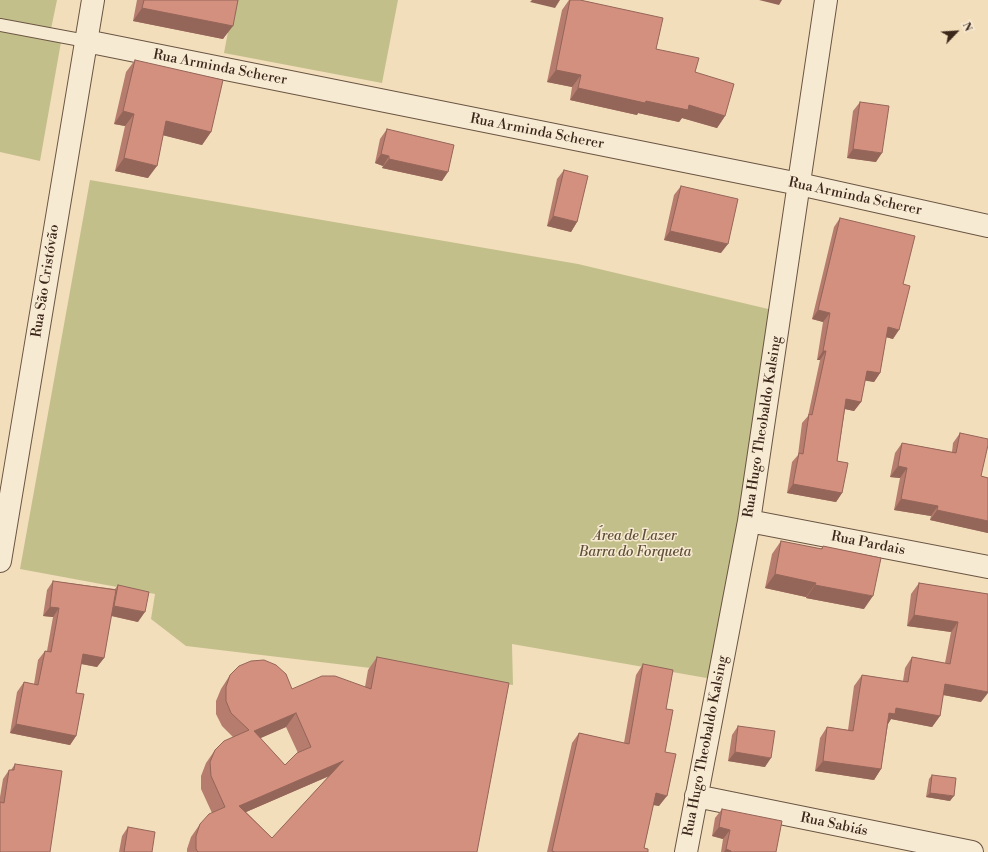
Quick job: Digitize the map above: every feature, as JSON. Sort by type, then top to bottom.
[{"type":"street","name":"Rua São Cristóvão","points":[[0,561],[93,0]]},
{"type":"street","name":"Rua Hugo Theobaldo Kalsing","points":[[686,852],[749,521],[826,0]]},
{"type":"street","name":"Rua Arminda Scherer","points":[[86,41],[799,184],[988,226]]},
{"type":"street","name":"Rua Pardais","points":[[749,521],[988,566]]},
{"type":"street","name":"Rua Sabiás","points":[[696,796],[972,852]]},
{"type":"lane","points":[[0,25],[86,41]]},
{"type":"green space","points":[[0,0],[57,0],[51,29],[0,18]]},
{"type":"green space","points":[[234,0],[398,0],[382,83],[224,53]]},
{"type":"green space","points":[[0,31],[61,42],[40,161],[0,152]]},
{"type":"green space","name":"Área de Lazer Barra do Forqueta","points":[[90,180],[578,264],[781,312],[718,680],[512,644],[513,685],[186,646],[151,619],[155,594],[20,569]]},
{"type":"building","points":[[144,0],[238,0],[233,26],[142,8]]},
{"type":"building","points":[[570,0],[580,0],[663,18],[656,49],[699,58],[695,72],[734,84],[725,116],[689,105],[688,110],[646,101],[645,103],[578,88],[581,75],[556,70]]},
{"type":"building","points":[[135,60],[223,80],[211,132],[166,121],[157,166],[124,158],[134,114],[123,111]]},
{"type":"building","points":[[860,102],[889,106],[882,153],[853,149]]},
{"type":"building","points":[[387,129],[454,145],[448,172],[389,159],[389,156],[381,154]]},
{"type":"building","points":[[564,170],[588,176],[577,222],[553,216]]},
{"type":"building","points":[[681,186],[738,199],[728,244],[670,231]]},
{"type":"building","points":[[840,218],[915,236],[903,284],[910,286],[899,330],[888,327],[880,373],[867,371],[861,402],[846,399],[837,461],[848,463],[842,493],[793,484],[799,453],[803,454],[809,414],[812,415],[826,351],[823,351],[830,313],[818,310]]},
{"type":"building","points":[[960,433],[988,439],[981,476],[988,478],[988,521],[937,510],[938,506],[901,499],[907,468],[898,466],[902,443],[956,453]]},
{"type":"building","points":[[781,541],[822,549],[823,546],[881,558],[873,596],[815,585],[816,583],[775,574]]},
{"type":"building","points":[[53,581],[116,590],[104,658],[83,654],[76,693],[84,694],[76,736],[16,724],[24,682],[38,685],[45,651],[51,652],[59,608],[50,607]]},
{"type":"building","points":[[919,583],[988,594],[988,692],[945,684],[940,716],[896,708],[895,714],[889,713],[881,769],[823,761],[827,727],[853,731],[862,675],[908,682],[912,657],[950,664],[958,622],[914,615]]},
{"type":"building","points":[[118,585],[149,592],[145,612],[114,606]]},
{"type":"building","points":[[377,657],[509,683],[477,852],[198,852],[196,849],[196,836],[200,824],[209,814],[225,807],[211,776],[210,762],[215,750],[224,741],[249,730],[231,713],[226,701],[226,687],[230,675],[239,666],[251,661],[264,660],[276,665],[286,674],[292,689],[322,676],[335,676],[371,689]],"holes":[[[296,713],[311,747],[297,753],[285,765],[254,731]],[[343,761],[272,838],[239,806]]]},
{"type":"building","points":[[643,664],[673,670],[666,709],[673,710],[665,752],[676,754],[667,796],[656,793],[644,848],[648,849],[648,852],[552,851],[579,733],[629,744]]},
{"type":"building","points":[[738,726],[775,731],[771,758],[735,752]]},
{"type":"building","points":[[15,764],[62,771],[50,852],[0,852],[0,802],[4,803],[9,770],[14,770]]},
{"type":"building","points":[[932,775],[956,778],[954,796],[930,793]]},
{"type":"building","points":[[722,809],[782,821],[776,852],[731,852],[726,849],[730,830],[719,827]]},
{"type":"building","points":[[128,827],[155,832],[152,852],[124,852]]}]
